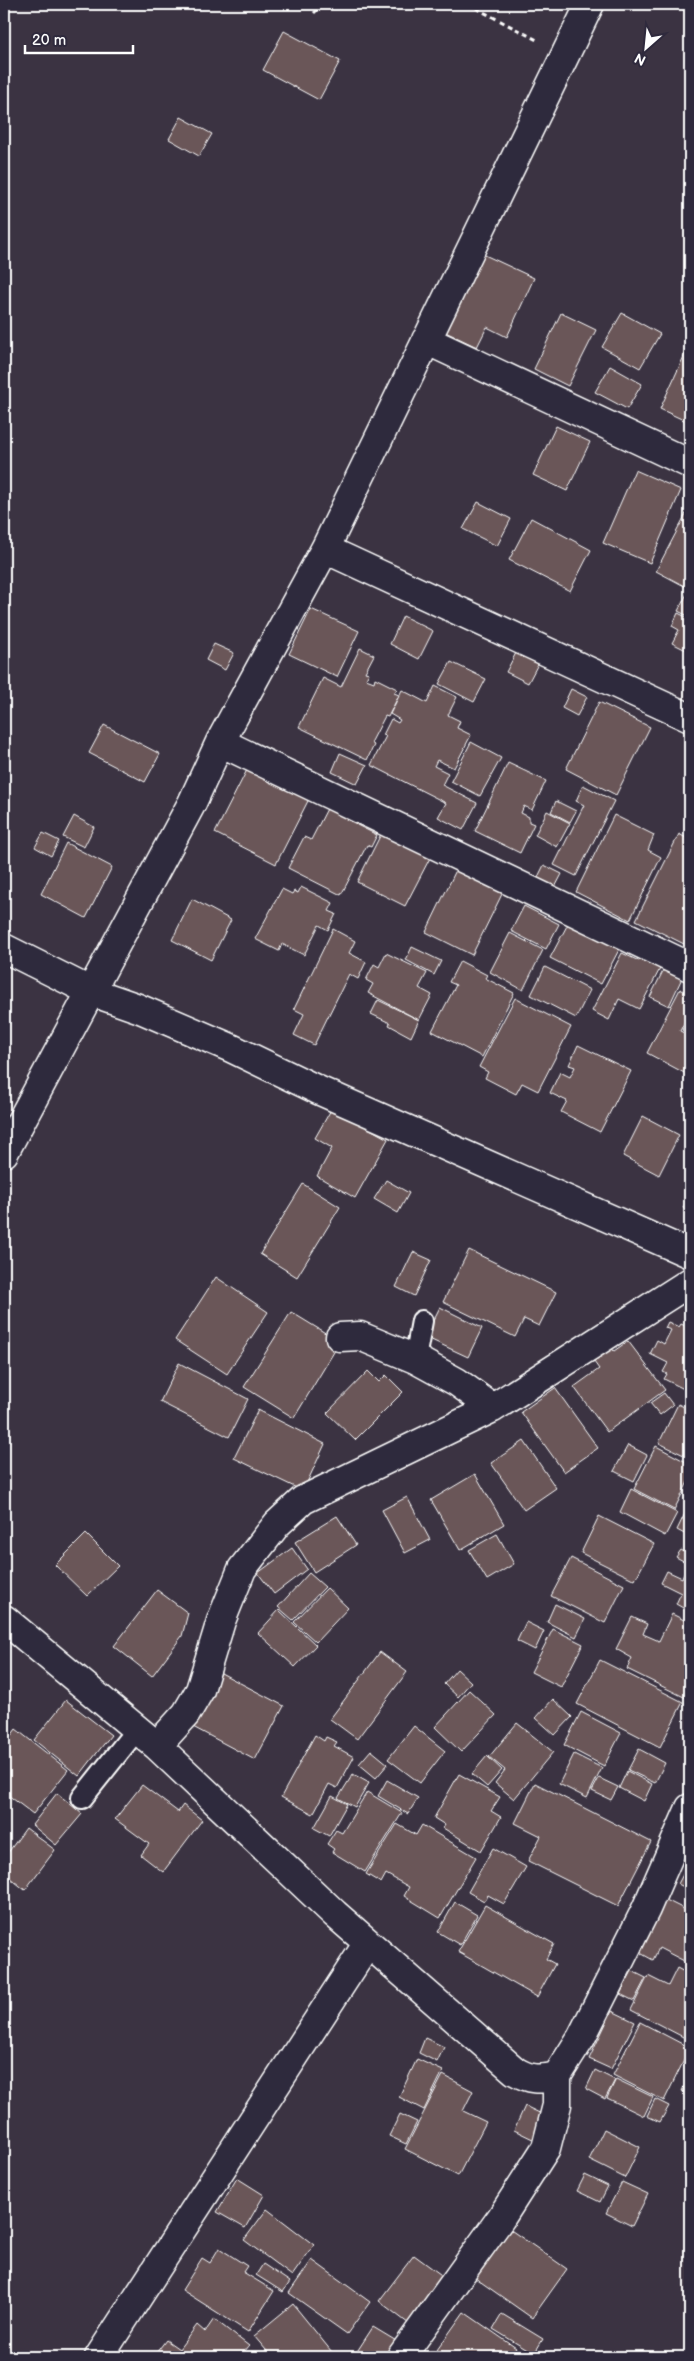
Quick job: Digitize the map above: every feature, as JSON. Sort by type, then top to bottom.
[{"type":"street","points":[[4,1153],[92,992],[192,803],[220,742],[325,549],[590,4]]},
{"type":"street","points":[[426,340],[690,464]]},
{"type":"street","points":[[325,549],[690,718]]},
{"type":"street","points":[[220,742],[690,967]]},
{"type":"street","points":[[4,948],[92,992],[138,1008],[231,1048],[318,1090],[690,1254]]},
{"type":"street","points":[[147,1738],[186,1714],[200,1690],[221,1622],[242,1569],[277,1524],[303,1500],[493,1408],[690,1282]]},
{"type":"street","points":[[340,1337],[360,1336],[414,1359],[457,1382],[493,1408]]},
{"type":"street","points":[[4,1619],[147,1738],[368,1943],[514,2071],[528,2078],[543,2080],[557,2076]]},
{"type":"street","points":[[401,2357],[501,2218],[546,2148],[557,2105],[557,2076],[581,2038],[642,1917],[690,1808]]},
{"type":"street","points":[[99,2357],[368,1943]]},
{"type":"lane","points":[[414,1359],[422,1321]]},
{"type":"lane","points":[[82,1798],[147,1738]]},
{"type":"path","points":[[314,13],[323,4]]},
{"type":"path","points":[[468,4],[564,55]]},
{"type":"building","points":[[284,31],[340,61],[319,100],[263,70]]},
{"type":"building","points":[[181,117],[212,134],[199,156],[169,139]]},
{"type":"building","points":[[474,250],[534,278],[507,337],[487,327],[477,347],[437,328]]},
{"type":"building","points":[[561,313],[596,330],[568,386],[534,369]]},
{"type":"building","points":[[622,313],[660,334],[640,368],[602,347]]},
{"type":"building","points":[[690,343],[690,423],[660,409]]},
{"type":"building","points":[[610,366],[642,384],[627,409],[595,392]]},
{"type":"building","points":[[556,426],[590,442],[567,491],[533,475]]},
{"type":"building","points":[[635,470],[681,490],[650,563],[603,543]]},
{"type":"building","points":[[478,502],[511,519],[497,546],[463,529]]},
{"type":"building","points":[[690,506],[690,589],[656,571]]},
{"type":"building","points":[[531,518],[591,550],[570,591],[509,560]]},
{"type":"building","points":[[690,590],[690,617],[678,611]]},
{"type":"building","points":[[311,609],[359,631],[337,677],[289,654]]},
{"type":"building","points":[[678,613],[690,619],[690,652],[672,643],[679,630],[672,626]]},
{"type":"building","points":[[403,616],[433,631],[419,659],[390,644]]},
{"type":"building","points":[[214,644],[234,653],[225,670],[206,660]]},
{"type":"building","points":[[360,648],[374,655],[365,672],[369,673],[366,679],[374,682],[375,678],[397,689],[394,693],[399,695],[388,717],[385,716],[371,743],[374,745],[367,760],[299,727],[323,678],[341,687]]},
{"type":"building","points":[[517,651],[539,662],[528,683],[506,672]]},
{"type":"building","points":[[451,662],[486,679],[474,702],[439,684]]},
{"type":"building","points":[[435,686],[457,697],[448,715],[460,721],[457,728],[471,735],[454,768],[437,760],[434,766],[448,773],[442,785],[477,803],[463,830],[438,817],[446,803],[371,765],[386,736],[383,735],[391,719],[398,723],[400,720],[390,714],[402,690],[427,703]]},
{"type":"building","points":[[571,689],[587,697],[577,716],[562,708]]},
{"type":"building","points":[[599,702],[650,727],[616,795],[566,769]]},
{"type":"building","points":[[104,725],[160,754],[145,782],[89,753]]},
{"type":"building","points":[[471,742],[501,758],[480,796],[451,781]]},
{"type":"building","points":[[340,753],[367,765],[357,784],[332,772]]},
{"type":"building","points":[[508,763],[546,781],[532,810],[524,806],[521,813],[529,817],[529,822],[534,824],[520,853],[475,831]]},
{"type":"building","points":[[250,764],[311,795],[276,864],[215,833]]},
{"type":"building","points":[[583,785],[614,801],[576,876],[554,865],[584,805],[576,801]]},
{"type":"building","points":[[332,799],[362,814],[357,825],[377,835],[371,847],[367,845],[341,895],[288,868],[304,837],[311,840]]},
{"type":"building","points":[[556,801],[576,811],[570,822],[551,812]]},
{"type":"building","points":[[547,811],[570,823],[557,847],[535,835]]},
{"type":"building","points":[[614,815],[654,835],[648,850],[661,857],[630,920],[576,892]]},
{"type":"building","points":[[74,816],[94,827],[84,847],[63,837]]},
{"type":"building","points":[[382,832],[431,856],[405,906],[357,882]]},
{"type":"building","points":[[43,833],[59,841],[51,856],[35,847]]},
{"type":"building","points":[[679,834],[690,840],[690,947],[636,920]]},
{"type":"building","points":[[66,843],[112,867],[86,918],[41,894]]},
{"type":"building","points":[[544,865],[562,874],[551,895],[533,887]]},
{"type":"building","points":[[458,866],[504,890],[472,955],[426,932]]},
{"type":"building","points":[[301,887],[333,903],[329,911],[336,914],[328,930],[319,925],[304,955],[282,944],[279,951],[255,939],[282,889],[292,894],[294,891],[298,893]]},
{"type":"building","points":[[192,899],[231,920],[211,960],[172,940]]},
{"type":"building","points":[[524,906],[559,924],[546,949],[511,931]]},
{"type":"building","points":[[570,920],[622,944],[601,984],[550,958]]},
{"type":"building","points":[[333,929],[355,941],[349,953],[366,962],[358,979],[349,974],[314,1045],[294,1035],[304,1014],[294,1009]]},
{"type":"building","points":[[510,933],[543,950],[523,990],[490,972]]},
{"type":"building","points":[[412,947],[441,961],[434,975],[406,960]]},
{"type":"building","points":[[386,953],[427,973],[419,988],[432,995],[419,1020],[368,993],[373,984],[366,980],[374,964],[379,967]]},
{"type":"building","points":[[622,953],[639,961],[642,955],[662,965],[639,1009],[619,999],[609,1020],[592,1011]]},
{"type":"building","points":[[460,961],[487,975],[485,978],[514,993],[482,1057],[432,1031],[456,985],[449,982]]},
{"type":"building","points":[[545,967],[590,990],[576,1018],[531,995]]},
{"type":"building","points":[[664,969],[682,978],[669,1006],[650,997]]},
{"type":"building","points":[[680,989],[690,994],[690,1011],[680,1031],[690,1036],[690,1076],[647,1053]]},
{"type":"building","points":[[515,998],[571,1027],[538,1091],[522,1083],[516,1094],[485,1078],[488,1072],[479,1067]]},
{"type":"building","points":[[378,1000],[419,1020],[411,1037],[389,1025],[390,1023],[371,1014]]},
{"type":"building","points":[[690,1014],[690,1034],[682,1030]]},
{"type":"building","points":[[578,1045],[631,1071],[600,1132],[561,1112],[567,1101],[550,1093],[560,1072],[570,1077],[575,1067],[569,1065]]},
{"type":"building","points":[[332,1108],[388,1139],[355,1198],[317,1176],[332,1148],[315,1138]]},
{"type":"building","points":[[643,1116],[679,1135],[659,1175],[623,1156]]},
{"type":"building","points":[[386,1180],[409,1193],[398,1213],[374,1199]]},
{"type":"building","points":[[303,1184],[340,1207],[297,1277],[260,1254]]},
{"type":"building","points":[[690,1194],[690,1211],[683,1208]]},
{"type":"building","points":[[469,1250],[556,1292],[539,1326],[524,1319],[515,1337],[443,1302]]},
{"type":"building","points":[[413,1252],[431,1260],[414,1296],[396,1287]]},
{"type":"building","points":[[216,1277],[268,1312],[227,1374],[175,1340]]},
{"type":"building","points":[[440,1307],[482,1328],[468,1357],[425,1337]]},
{"type":"building","points":[[291,1312],[340,1342],[294,1418],[244,1387]]},
{"type":"building","points":[[668,1322],[679,1327],[681,1324],[690,1328],[690,1392],[664,1379],[667,1374],[663,1372],[668,1363],[650,1354],[657,1340],[664,1344],[671,1330],[665,1328]]},
{"type":"building","points":[[628,1341],[665,1390],[607,1432],[574,1387],[599,1369],[589,1355],[607,1342],[614,1351]]},
{"type":"building","points":[[179,1363],[248,1399],[229,1437],[160,1402]]},
{"type":"building","points":[[368,1371],[379,1382],[386,1375],[403,1392],[355,1440],[327,1413]]},
{"type":"building","points":[[555,1388],[598,1448],[564,1472],[521,1412]]},
{"type":"building","points":[[664,1393],[673,1405],[660,1415],[650,1403]]},
{"type":"building","points":[[678,1404],[690,1410],[690,1458],[659,1443]]},
{"type":"building","points":[[258,1410],[325,1444],[303,1491],[234,1458]]},
{"type":"building","points":[[524,1441],[556,1488],[524,1510],[491,1463]]},
{"type":"building","points":[[628,1445],[647,1455],[634,1481],[614,1471]]},
{"type":"building","points":[[656,1446],[690,1464],[690,1478],[674,1510],[634,1489]]},
{"type":"building","points":[[475,1474],[504,1524],[460,1550],[431,1500]]},
{"type":"building","points":[[631,1489],[677,1513],[665,1536],[620,1512]]},
{"type":"building","points":[[407,1497],[430,1540],[405,1553],[382,1510]]},
{"type":"building","points":[[690,1503],[690,1537],[677,1530]]},
{"type":"building","points":[[337,1516],[356,1545],[314,1572],[295,1542]]},
{"type":"building","points":[[599,1516],[654,1544],[635,1580],[581,1553]]},
{"type":"building","points":[[86,1534],[118,1566],[87,1596],[55,1565]]},
{"type":"building","points":[[497,1534],[514,1564],[487,1580],[469,1550]]},
{"type":"building","points":[[292,1548],[307,1569],[274,1594],[258,1573]]},
{"type":"building","points":[[681,1550],[690,1555],[690,1612],[676,1604],[681,1593],[661,1583],[667,1571],[682,1578],[689,1564],[676,1557]]},
{"type":"building","points":[[571,1558],[624,1585],[605,1623],[551,1596]]},
{"type":"building","points":[[309,1573],[325,1587],[293,1620],[278,1607]]},
{"type":"building","points":[[327,1588],[348,1608],[316,1642],[294,1622]]},
{"type":"building","points":[[157,1590],[188,1613],[182,1636],[152,1676],[114,1646]]},
{"type":"building","points":[[555,1604],[585,1619],[576,1637],[547,1622]]},
{"type":"building","points":[[279,1610],[316,1645],[295,1667],[258,1633]]},
{"type":"building","points":[[672,1614],[690,1623],[690,1700],[627,1669],[632,1658],[616,1649],[632,1617],[647,1624],[643,1634],[659,1641]]},
{"type":"building","points":[[526,1622],[544,1631],[535,1650],[517,1641]]},
{"type":"building","points":[[553,1629],[583,1644],[561,1687],[531,1672]]},
{"type":"building","points":[[380,1652],[407,1672],[357,1739],[330,1719]]},
{"type":"building","points":[[600,1660],[683,1702],[660,1747],[577,1704]]},
{"type":"building","points":[[457,1669],[471,1682],[458,1697],[444,1684]]},
{"type":"building","points":[[221,1673],[284,1706],[255,1760],[193,1727]]},
{"type":"building","points":[[469,1690],[496,1715],[461,1752],[435,1727]]},
{"type":"building","points":[[553,1699],[572,1717],[555,1735],[536,1718]]},
{"type":"building","points":[[66,1700],[111,1735],[79,1776],[34,1740]]},
{"type":"building","points":[[581,1712],[621,1733],[604,1766],[564,1745]]},
{"type":"building","points":[[517,1723],[553,1752],[514,1799],[495,1783],[505,1770],[489,1757]]},
{"type":"building","points":[[414,1726],[445,1751],[420,1783],[388,1759]]},
{"type":"building","points":[[16,1729],[68,1770],[33,1814],[4,1792],[4,1745]]},
{"type":"building","points":[[315,1735],[324,1741],[326,1737],[337,1742],[334,1746],[354,1757],[337,1788],[329,1784],[313,1814],[281,1797]]},
{"type":"building","points":[[639,1749],[665,1763],[655,1783],[628,1770]]},
{"type":"building","points":[[371,1750],[388,1764],[376,1778],[359,1764]]},
{"type":"building","points":[[574,1754],[602,1768],[587,1798],[559,1784]]},
{"type":"building","points":[[487,1756],[502,1770],[487,1787],[472,1774]]},
{"type":"building","points":[[627,1771],[652,1784],[644,1801],[619,1788]]},
{"type":"building","points":[[353,1774],[369,1783],[355,1807],[338,1798]]},
{"type":"building","points":[[459,1774],[500,1797],[491,1811],[501,1817],[481,1851],[443,1828],[445,1825],[434,1818]]},
{"type":"building","points":[[599,1778],[618,1787],[611,1800],[592,1791]]},
{"type":"building","points":[[387,1780],[418,1798],[408,1814],[378,1796]]},
{"type":"building","points":[[535,1783],[651,1842],[618,1906],[528,1861],[541,1836],[515,1823]]},
{"type":"building","points":[[142,1785],[178,1812],[183,1805],[202,1820],[163,1872],[141,1855],[149,1844],[115,1819]]},
{"type":"building","points":[[367,1792],[402,1813],[365,1872],[332,1852],[334,1849],[327,1844],[336,1830],[342,1833]]},
{"type":"building","points":[[57,1793],[82,1814],[56,1845],[32,1825]]},
{"type":"building","points":[[332,1796],[347,1804],[329,1836],[314,1828]]},
{"type":"building","points":[[397,1824],[416,1835],[422,1825],[476,1857],[440,1918],[404,1896],[409,1887],[386,1874],[381,1883],[366,1874]]},
{"type":"building","points":[[26,1828],[55,1850],[25,1890],[4,1873],[4,1858]]},
{"type":"building","points":[[493,1848],[526,1867],[504,1904],[488,1895],[484,1901],[468,1892]]},
{"type":"building","points":[[690,1861],[690,1890],[678,1884]]},
{"type":"building","points":[[660,1897],[690,1912],[690,1964],[659,1948],[653,1960],[633,1949]]},
{"type":"building","points":[[455,1902],[477,1915],[460,1945],[438,1932]]},
{"type":"building","points":[[485,1905],[554,1944],[546,1959],[555,1964],[537,1997],[458,1952]]},
{"type":"building","points":[[677,1968],[690,1975],[690,2033],[687,2039],[631,2010],[648,1976],[668,1986]]},
{"type":"building","points":[[632,1971],[646,1978],[634,2001],[620,1994]]},
{"type":"building","points":[[612,2011],[635,2022],[611,2069],[589,2059]]},
{"type":"building","points":[[640,2022],[690,2048],[664,2101],[613,2075]]},
{"type":"building","points":[[425,2038],[444,2047],[437,2062],[419,2053]]},
{"type":"building","points":[[417,2059],[443,2071],[424,2110],[399,2097]]},
{"type":"building","points":[[595,2070],[615,2080],[605,2099],[586,2089]]},
{"type":"building","points":[[690,2074],[690,2095],[682,2091]]},
{"type":"building","points":[[443,2075],[473,2091],[463,2111],[486,2122],[458,2176],[405,2149]]},
{"type":"building","points":[[616,2079],[653,2097],[644,2116],[607,2098]]},
{"type":"building","points":[[655,2099],[669,2106],[660,2122],[647,2116]]},
{"type":"building","points":[[525,2106],[552,2119],[541,2143],[514,2130]]},
{"type":"building","points":[[400,2114],[417,2122],[406,2144],[389,2136]]},
{"type":"building","points":[[604,2129],[640,2147],[625,2178],[589,2160]]},
{"type":"building","points":[[585,2175],[608,2186],[600,2202],[577,2191]]},
{"type":"building","points":[[237,2178],[264,2195],[245,2228],[217,2212]]},
{"type":"building","points":[[622,2182],[648,2194],[632,2226],[606,2213]]},
{"type":"building","points":[[267,2209],[314,2245],[292,2276],[244,2240]]},
{"type":"building","points":[[502,2224],[567,2269],[532,2318],[468,2273]]},
{"type":"building","points":[[219,2248],[247,2266],[243,2272],[274,2291],[248,2332],[182,2290],[202,2258],[210,2263]]},
{"type":"building","points":[[414,2255],[448,2280],[413,2327],[379,2301]]},
{"type":"building","points":[[312,2260],[370,2302],[347,2334],[289,2293]]},
{"type":"building","points":[[263,2264],[290,2282],[283,2292],[256,2275]]},
{"type":"building","points":[[293,2304],[336,2357],[272,2357],[254,2336]]},
{"type":"building","points":[[464,2312],[516,2348],[510,2357],[432,2357]]},
{"type":"building","points":[[502,2314],[543,2339],[534,2354],[493,2329]]},
{"type":"building","points":[[214,2319],[249,2346],[240,2357],[153,2357],[166,2340],[179,2349],[197,2325],[205,2332]]},
{"type":"building","points":[[373,2327],[398,2342],[388,2357],[363,2357],[356,2353]]}]
